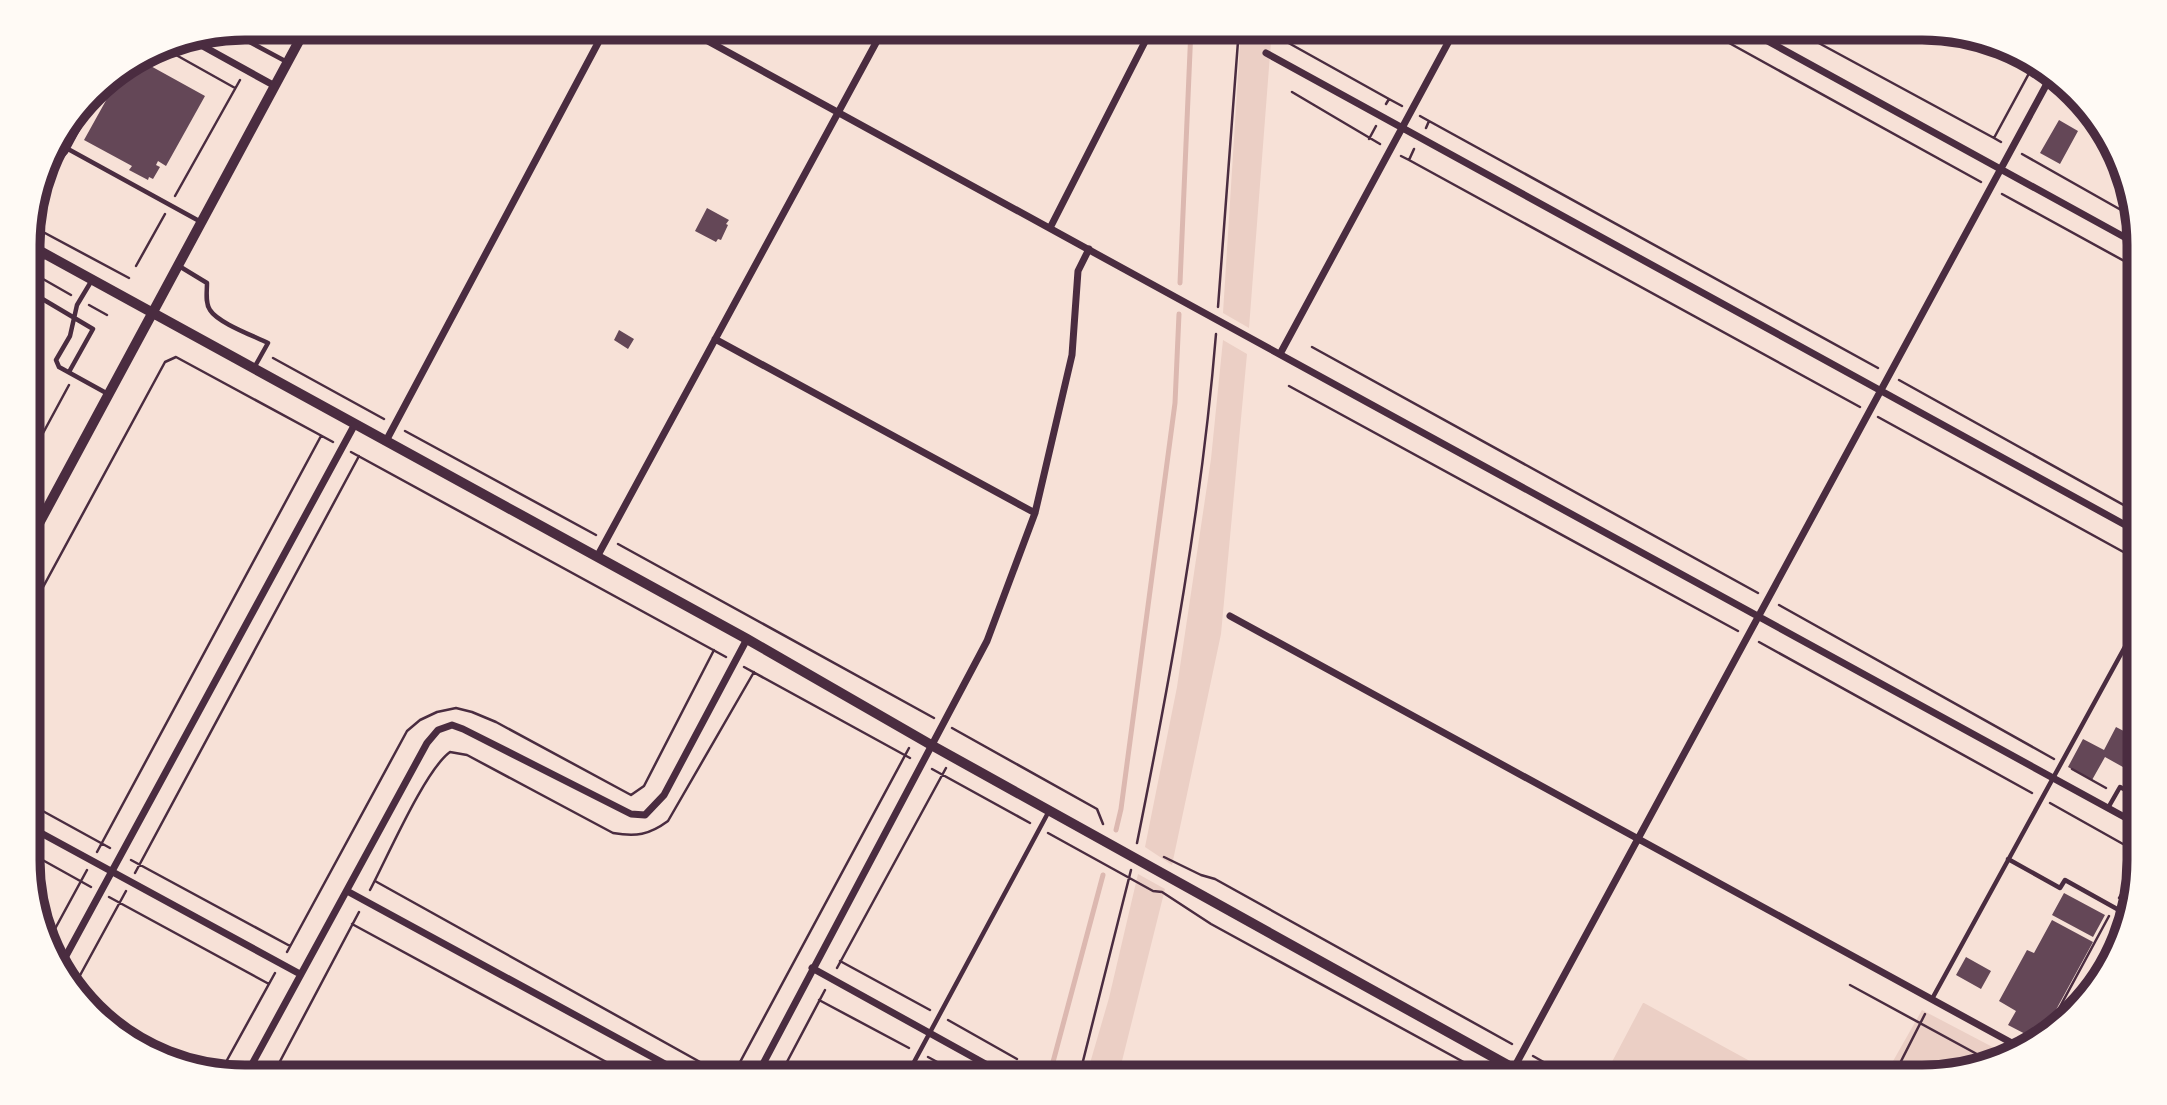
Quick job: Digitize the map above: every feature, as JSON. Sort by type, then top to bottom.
[{"type":"street","points":[[1050,228],[1146,40]]},
{"type":"street","points":[[1280,354],[1449,40]]},
{"type":"street","points":[[1766,40],[2126,238]]},
{"type":"street","points":[[41,519],[299,41]]},
{"type":"street","points":[[386,441],[599,41]]},
{"type":"street","points":[[707,41],[2127,818]]},
{"type":"street","points":[[597,556],[877,41]]},
{"type":"street","points":[[201,45],[275,86]]},
{"type":"street","points":[[1266,53],[2127,526]]},
{"type":"street","points":[[1515,1064],[2047,83]]},
{"type":"street","points":[[762,1065],[987,641],[1035,513],[1072,355],[1078,271],[1089,249]]},
{"type":"street","points":[[41,252],[747,639],[1497,1064]]},
{"type":"street","points":[[715,339],[1035,513]]},
{"type":"street","points":[[65,957],[355,424]]},
{"type":"street","points":[[1230,616],[2013,1044]]},
{"type":"street","points":[[252,1065],[427,743],[438,730],[452,725],[631,814],[645,815],[664,795],[747,639]]},
{"type":"street","points":[[40,833],[300,974]]},
{"type":"street","points":[[346,891],[666,1065]]},
{"type":"street","points":[[813,968],[986,1065]]},
{"type":"lane","points":[[247,41],[288,62]]},
{"type":"lane","points":[[61,157],[84,119]]},
{"type":"lane","points":[[68,149],[202,222]]},
{"type":"lane","points":[[41,261],[45,254]]},
{"type":"lane","points":[[179,265],[207,283],[206,302],[210,311],[218,318],[268,343],[254,369]]},
{"type":"lane","points":[[92,280],[80,300],[70,336],[56,360],[59,367],[109,394]]},
{"type":"lane","points":[[41,298],[93,329],[71,374]]},
{"type":"lane","points":[[1932,999],[2127,645]]},
{"type":"lane","points":[[2108,808],[2120,787],[2127,791]]},
{"type":"lane","points":[[912,1065],[1049,810]]},
{"type":"lane","points":[[2008,859],[2060,888],[2065,880],[2120,911]]},
{"type":"path","points":[[1082,1065],[1134,858],[1181,615],[1199,486],[1217,320],[1238,40]]},
{"type":"path","points":[[1724,40],[2127,262]]},
{"type":"path","points":[[1813,40],[2124,212]]},
{"type":"path","points":[[258,47],[261,41]]},
{"type":"path","points":[[1285,41],[1389,99]]},
{"type":"path","points":[[173,53],[235,88]]},
{"type":"path","points":[[136,266],[246,69]]},
{"type":"path","points":[[1994,138],[2030,71]]},
{"type":"path","points":[[1292,92],[1369,139]]},
{"type":"path","points":[[1429,121],[2127,507]]},
{"type":"path","points":[[1409,160],[2127,554]]},
{"type":"path","points":[[41,231],[128,278]]},
{"type":"path","points":[[41,278],[107,315]]},
{"type":"path","points":[[1312,347],[2116,794]]},
{"type":"path","points":[[263,353],[587,532],[634,551],[1097,809],[1104,826]]},
{"type":"path","points":[[41,435],[71,374]]},
{"type":"path","points":[[1289,386],[2127,846]]},
{"type":"path","points":[[54,931],[321,436]]},
{"type":"path","points":[[78,978],[359,456]]},
{"type":"path","points":[[225,1063],[407,731],[420,720],[456,708],[472,712],[496,722],[631,794],[644,786],[714,650]]},
{"type":"path","points":[[278,1065],[441,759],[450,752],[467,755],[613,832],[635,836],[654,831],[668,821],[754,672]]},
{"type":"path","points":[[739,1065],[916,736]]},
{"type":"path","points":[[786,1065],[952,757]]},
{"type":"path","points":[[40,809],[289,946]]},
{"type":"path","points":[[1158,854],[1215,879],[1548,1064]]},
{"type":"path","points":[[40,858],[269,985]]},
{"type":"path","points":[[374,881],[705,1065]]},
{"type":"path","points":[[2056,1015],[2125,888]]},
{"type":"path","points":[[352,924],[611,1065]]},
{"type":"path","points":[[1850,985],[1981,1056]]},
{"type":"path","points":[[820,1000],[942,1065]]},
{"type":"path","points":[[1900,1064],[1926,1014]]},
{"type":"shaded area","points":[[1240,40],[1271,40],[1249,328],[1223,313]]},
{"type":"shaded area","points":[[1223,340],[1247,354],[1221,634],[1172,865],[1145,847],[1177,687],[1211,459]]},
{"type":"shaded area","points":[[1138,874],[1165,889],[1121,1064],[1090,1065],[1109,998]]},
{"type":"shaded area","points":[[1643,1003],[1755,1064],[1611,1064]]},
{"type":"shaded area","points":[[1922,1010],[1998,1050],[1962,1061],[1891,1064]]},
{"type":"building","points":[[148,65],[205,96],[166,166],[158,161],[156,165],[160,167],[153,179],[149,177],[148,180],[129,170],[132,166],[84,140],[112,89]]},
{"type":"building","points":[[2059,120],[2078,131],[2060,164],[2040,153]]},
{"type":"building","points":[[707,208],[729,220],[721,240],[716,242],[695,231]]},
{"type":"building","points":[[619,330],[634,339],[628,349],[614,340]]},
{"type":"building","points":[[2116,727],[2127,733],[2127,769],[2105,757],[2092,780],[2068,767],[2083,739],[2104,750]]},
{"type":"building","points":[[2064,893],[2105,915],[2093,937],[2052,915]]},
{"type":"building","points":[[2052,920],[2093,942],[2051,1018],[2027,1035],[2008,1025],[2016,1011],[1999,1001],[2027,950],[2034,953]]},
{"type":"building","points":[[1966,957],[1991,971],[1981,989],[1956,975]]},
{"type":"waterway","points":[[1180,283],[1190,40]]},
{"type":"waterway","points":[[1116,830],[1175,403],[1179,314]]},
{"type":"waterway","points":[[1052,1065],[1103,875]]}]
